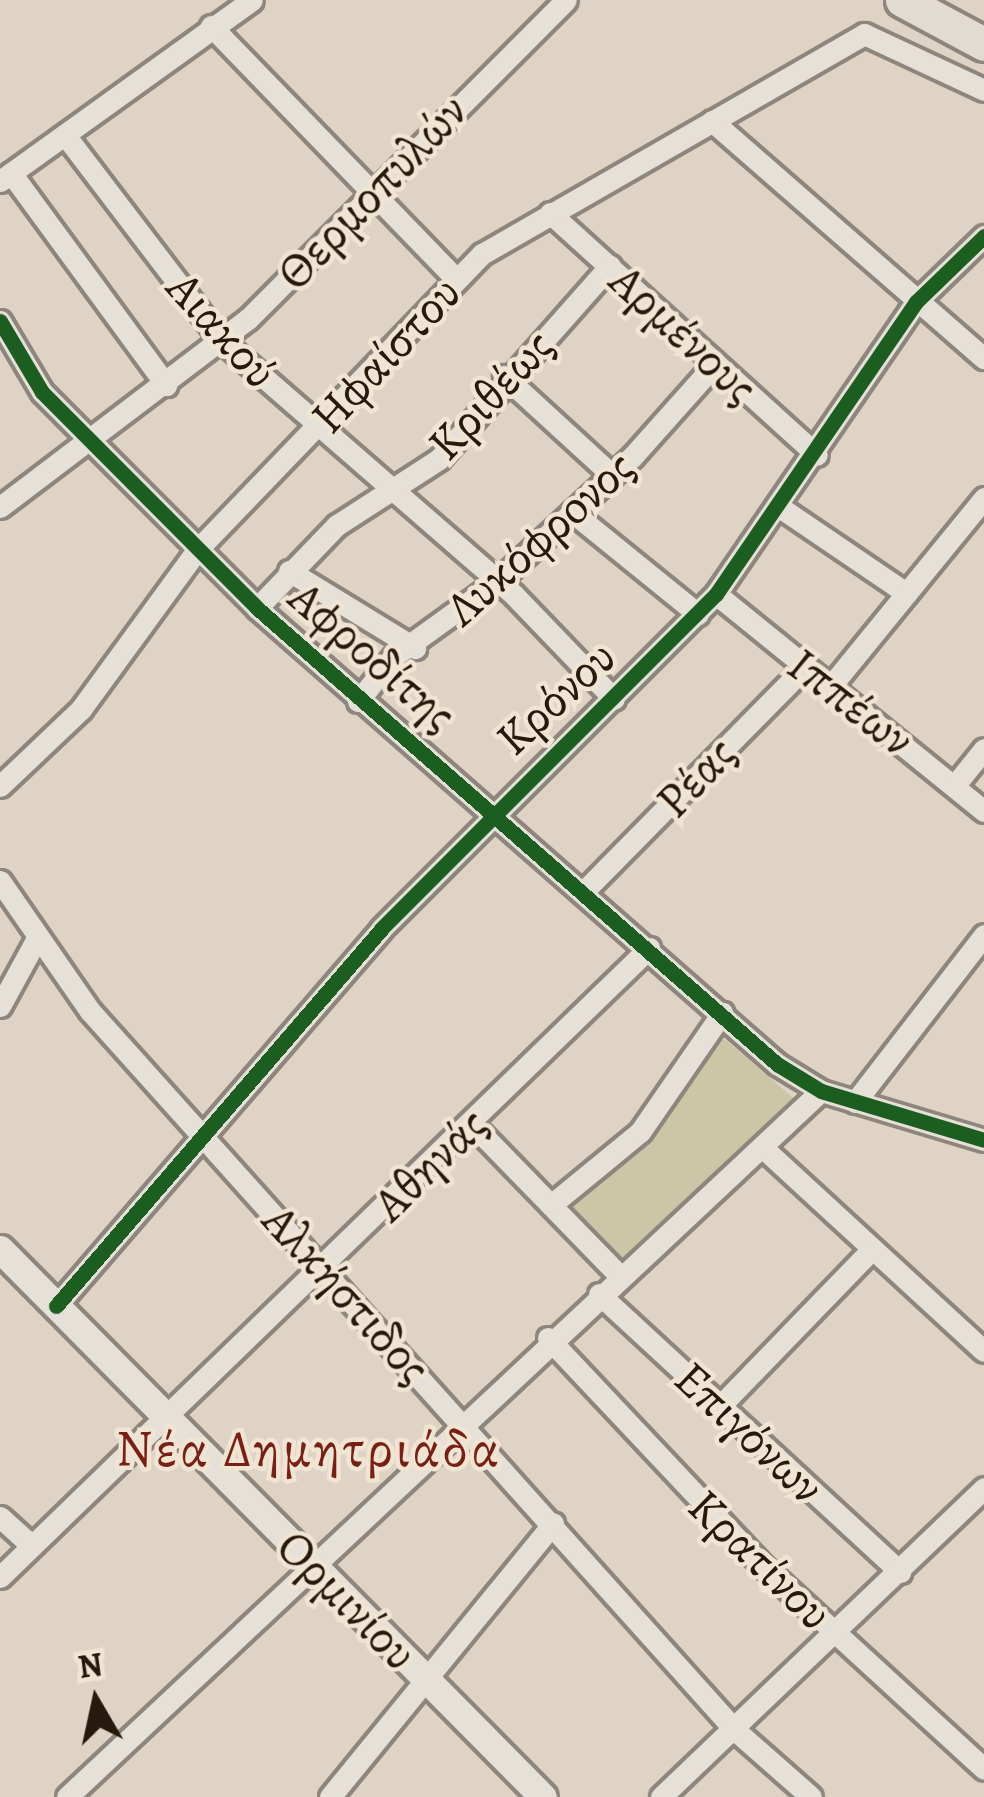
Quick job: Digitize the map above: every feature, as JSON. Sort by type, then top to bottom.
[{"type":"main road","points":[[902,0],[984,44]]},
{"type":"street","name":"Θερμοπυλών","points":[[0,507],[90,445],[222,341],[566,0]]},
{"type":"street","points":[[166,385],[5,177],[248,1]]},
{"type":"street","points":[[211,26],[456,279]]},
{"type":"street","name":"Ηφαίστου","points":[[0,786],[81,709],[197,550],[317,430],[456,279],[550,213],[864,34],[984,90]]},
{"type":"street","points":[[712,121],[984,358]]},
{"type":"street","name":"Αιακού","points":[[64,135],[222,341],[317,430],[498,581],[614,699]]},
{"type":"street","name":"Αρμένους","points":[[550,213],[817,455]]},
{"type":"street","name":"Κρόνου","points":[[56,1306],[493,809],[614,699],[716,594],[784,510],[916,302],[984,236]]},
{"type":"street","name":"Κριθέως","points":[[256,608],[289,572],[390,488],[439,459],[504,376],[610,266]]},
{"type":"street","name":"Αφροδίτης","points":[[0,321],[90,445],[256,608],[358,700],[586,889],[722,1013],[821,1090],[984,1140]]},
{"type":"street","name":"Λυκόφρoνος","points":[[358,700],[498,581],[612,475],[715,364]]},
{"type":"street","points":[[504,376],[612,475]]},
{"type":"street","points":[[784,510],[906,592]]},
{"type":"street","points":[[830,686],[981,510]]},
{"type":"street","points":[[572,512],[698,614]]},
{"type":"street","points":[[289,572],[415,648]]},
{"type":"street","name":"Ιππέων","points":[[716,594],[984,811]]},
{"type":"street","name":"Ρέας","points":[[586,889],[806,666]]},
{"type":"street","points":[[955,785],[984,749]]},
{"type":"street","name":"Αλκήστιδος","points":[[0,880],[36,940],[207,1138],[735,1730],[811,1797]]},
{"type":"street","points":[[855,1102],[984,935]]},
{"type":"street","points":[[0,1006],[36,940]]},
{"type":"street","name":"Αθηνάς","points":[[0,1576],[324,1268],[650,948]]},
{"type":"street","points":[[551,1205],[640,1132],[722,1013]]},
{"type":"street","points":[[67,1797],[548,1338],[821,1090]]},
{"type":"street","points":[[471,1123],[620,1276]]},
{"type":"street","points":[[762,1147],[984,1351]]},
{"type":"street","name":"Ορμινίου","points":[[0,1249],[543,1797]]},
{"type":"street","points":[[720,1406],[872,1249]]},
{"type":"street","name":"Επιγόνων","points":[[599,1294],[900,1572]]},
{"type":"street","name":"Κρατίνου","points":[[548,1338],[836,1634],[984,1769]]},
{"type":"street","points":[[661,1797],[984,1488]]},
{"type":"street","points":[[0,1517],[32,1546]]},
{"type":"street","points":[[331,1797],[553,1524]]},
{"type":"shaded area","points":[[723,1038],[797,1101],[623,1263],[570,1207],[655,1131]]},
{"type":"cycle path","points":[[56,1306],[381,929],[716,594],[916,302],[984,236]]},
{"type":"cycle path","points":[[0,321],[42,392],[257,608],[777,1064],[821,1091],[984,1140]]},
{"type":"district","name":"Νέα Δημητριάδα","points":[[309,1449]]}]
